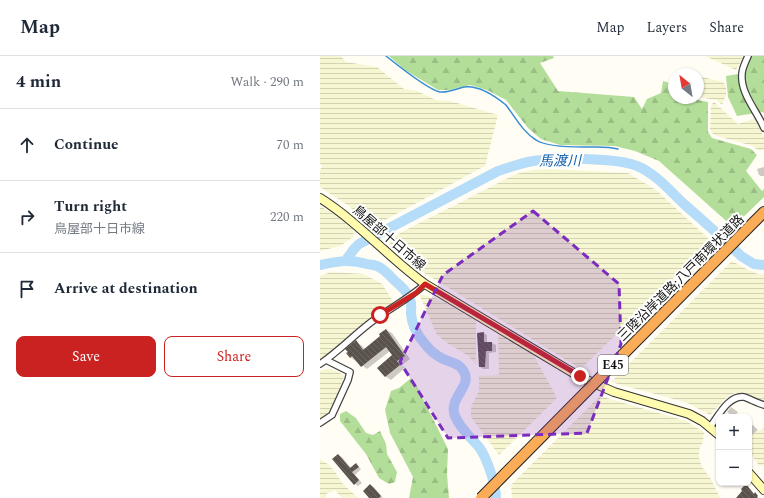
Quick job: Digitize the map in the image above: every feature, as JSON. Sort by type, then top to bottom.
[{"type":"highway","name":"三陸沿岸道路;八戸南環状道路","points":[[481,498],[764,212]]},
{"type":"main road","name":"鳥屋部十日市線","points":[[320,198],[345,215],[364,233],[425,284],[565,368],[601,387],[614,392],[689,414],[716,432]]},
{"type":"main road","points":[[752,476],[764,490]]},
{"type":"street","points":[[748,56],[741,73],[742,82],[764,128]]},
{"type":"street","points":[[320,364],[370,323],[414,294],[425,284]]},
{"type":"street","points":[[320,424],[332,415],[348,380],[350,372],[326,360]]},
{"type":"street","points":[[710,427],[728,403],[736,398],[744,398],[764,405]]},
{"type":"highlighted area","points":[[533,211],[619,284],[621,344],[587,433],[448,438],[400,362],[443,275]]},
{"type":"green space","points":[[320,56],[341,56],[346,62],[377,67],[404,89],[417,91],[436,100],[450,101],[498,115],[485,166],[385,220],[370,226],[349,206],[320,187],[320,171],[322,165],[320,164]]},
{"type":"green space","points":[[389,56],[553,56],[554,58],[540,63],[558,91],[634,97],[642,109],[647,99],[661,93],[663,81],[668,82],[668,104],[704,104],[704,101],[708,102],[708,132],[712,138],[751,149],[757,155],[746,171],[762,191],[764,189],[764,197],[733,227],[659,161],[635,151],[615,146],[560,145],[541,139],[528,128],[506,100],[487,90],[470,85],[449,90],[438,90],[405,70]]},
{"type":"green space","points":[[705,56],[742,56],[743,57],[736,70]]},
{"type":"green space","points":[[749,56],[764,56],[764,114],[763,112],[737,116],[728,97],[726,76],[738,74]]},
{"type":"green space","points":[[704,77],[723,82],[726,86],[726,95],[722,105],[717,100],[704,98]]},
{"type":"green space","points":[[714,102],[738,124],[756,118],[764,138],[764,149],[759,151],[753,146],[713,134],[710,129],[711,105]]},
{"type":"green space","points":[[549,169],[628,173],[656,190],[711,241],[581,369],[421,271],[388,242],[400,233],[516,174],[533,170]]},
{"type":"green space","points":[[320,206],[335,215],[354,230],[353,237],[340,246],[320,251]]},
{"type":"green space","points":[[732,261],[748,270],[758,274],[764,274],[764,401],[744,393],[735,393],[726,398],[710,415],[688,403],[611,382]]},
{"type":"green space","points":[[331,272],[364,274],[382,284],[394,303],[361,325],[320,360],[320,276]]},
{"type":"green space","points":[[419,294],[441,300],[476,321],[476,364],[467,355],[437,335]]},
{"type":"green space","points":[[498,332],[532,352],[557,398],[499,455],[471,417],[471,407],[479,391],[479,376],[499,375]]},
{"type":"green space","points":[[331,369],[344,376],[337,396],[329,412],[320,420],[320,371]]},
{"type":"green space","points":[[411,378],[448,449],[447,474],[449,498],[409,498],[413,477],[390,433],[385,410],[391,391],[399,388]]},
{"type":"green space","points":[[600,396],[686,421],[704,432],[703,441],[699,450],[699,458],[702,467],[711,479],[720,498],[512,498],[511,485]]},
{"type":"green space","points":[[346,411],[356,418],[366,433],[373,435],[380,431],[386,444],[387,454],[397,472],[395,482],[389,484],[379,478],[366,454],[340,421],[340,414]]},
{"type":"green space","points":[[764,428],[764,465],[759,466],[752,456],[752,434]]},
{"type":"green space","points":[[320,459],[329,465],[342,483],[358,498],[342,498],[335,490],[326,494],[326,498],[320,498]]},
{"type":"building","points":[[386,329],[405,356],[397,361],[400,365],[385,377],[377,368],[392,355],[386,347],[361,367],[352,356],[350,358],[345,349],[356,340],[363,350]]},
{"type":"building","points":[[484,332],[484,342],[492,342],[492,351],[486,351],[485,367],[479,367],[477,333]]},
{"type":"building","points":[[338,454],[350,468],[356,463],[359,467],[352,472],[359,480],[354,485],[332,459]]},
{"type":"building","points":[[370,484],[381,496],[379,498],[369,498],[363,491]]},
{"type":"building","points":[[744,486],[748,486],[754,494],[755,492],[758,498],[736,498],[742,491],[741,489]]},
{"type":"waterway","points":[[386,56],[428,87],[440,92],[469,87],[481,89],[492,95],[506,105],[531,137],[540,142],[559,146],[606,147],[618,149]]},
{"type":"waterway","name":"馬渡川","points":[[346,260],[359,244],[498,171],[533,161],[570,159],[616,161],[628,163],[644,169],[662,183],[741,256],[754,264],[764,265]]},
{"type":"waterway","points":[[320,265],[349,261],[361,262],[376,266],[385,271],[406,291],[411,301],[412,322],[415,330],[434,353],[457,364],[465,374],[465,384],[454,404],[455,416],[462,428],[479,447],[485,458],[493,479],[496,498]]},
{"type":"route","points":[[380,315],[416,293],[425,284],[580,376]]}]
